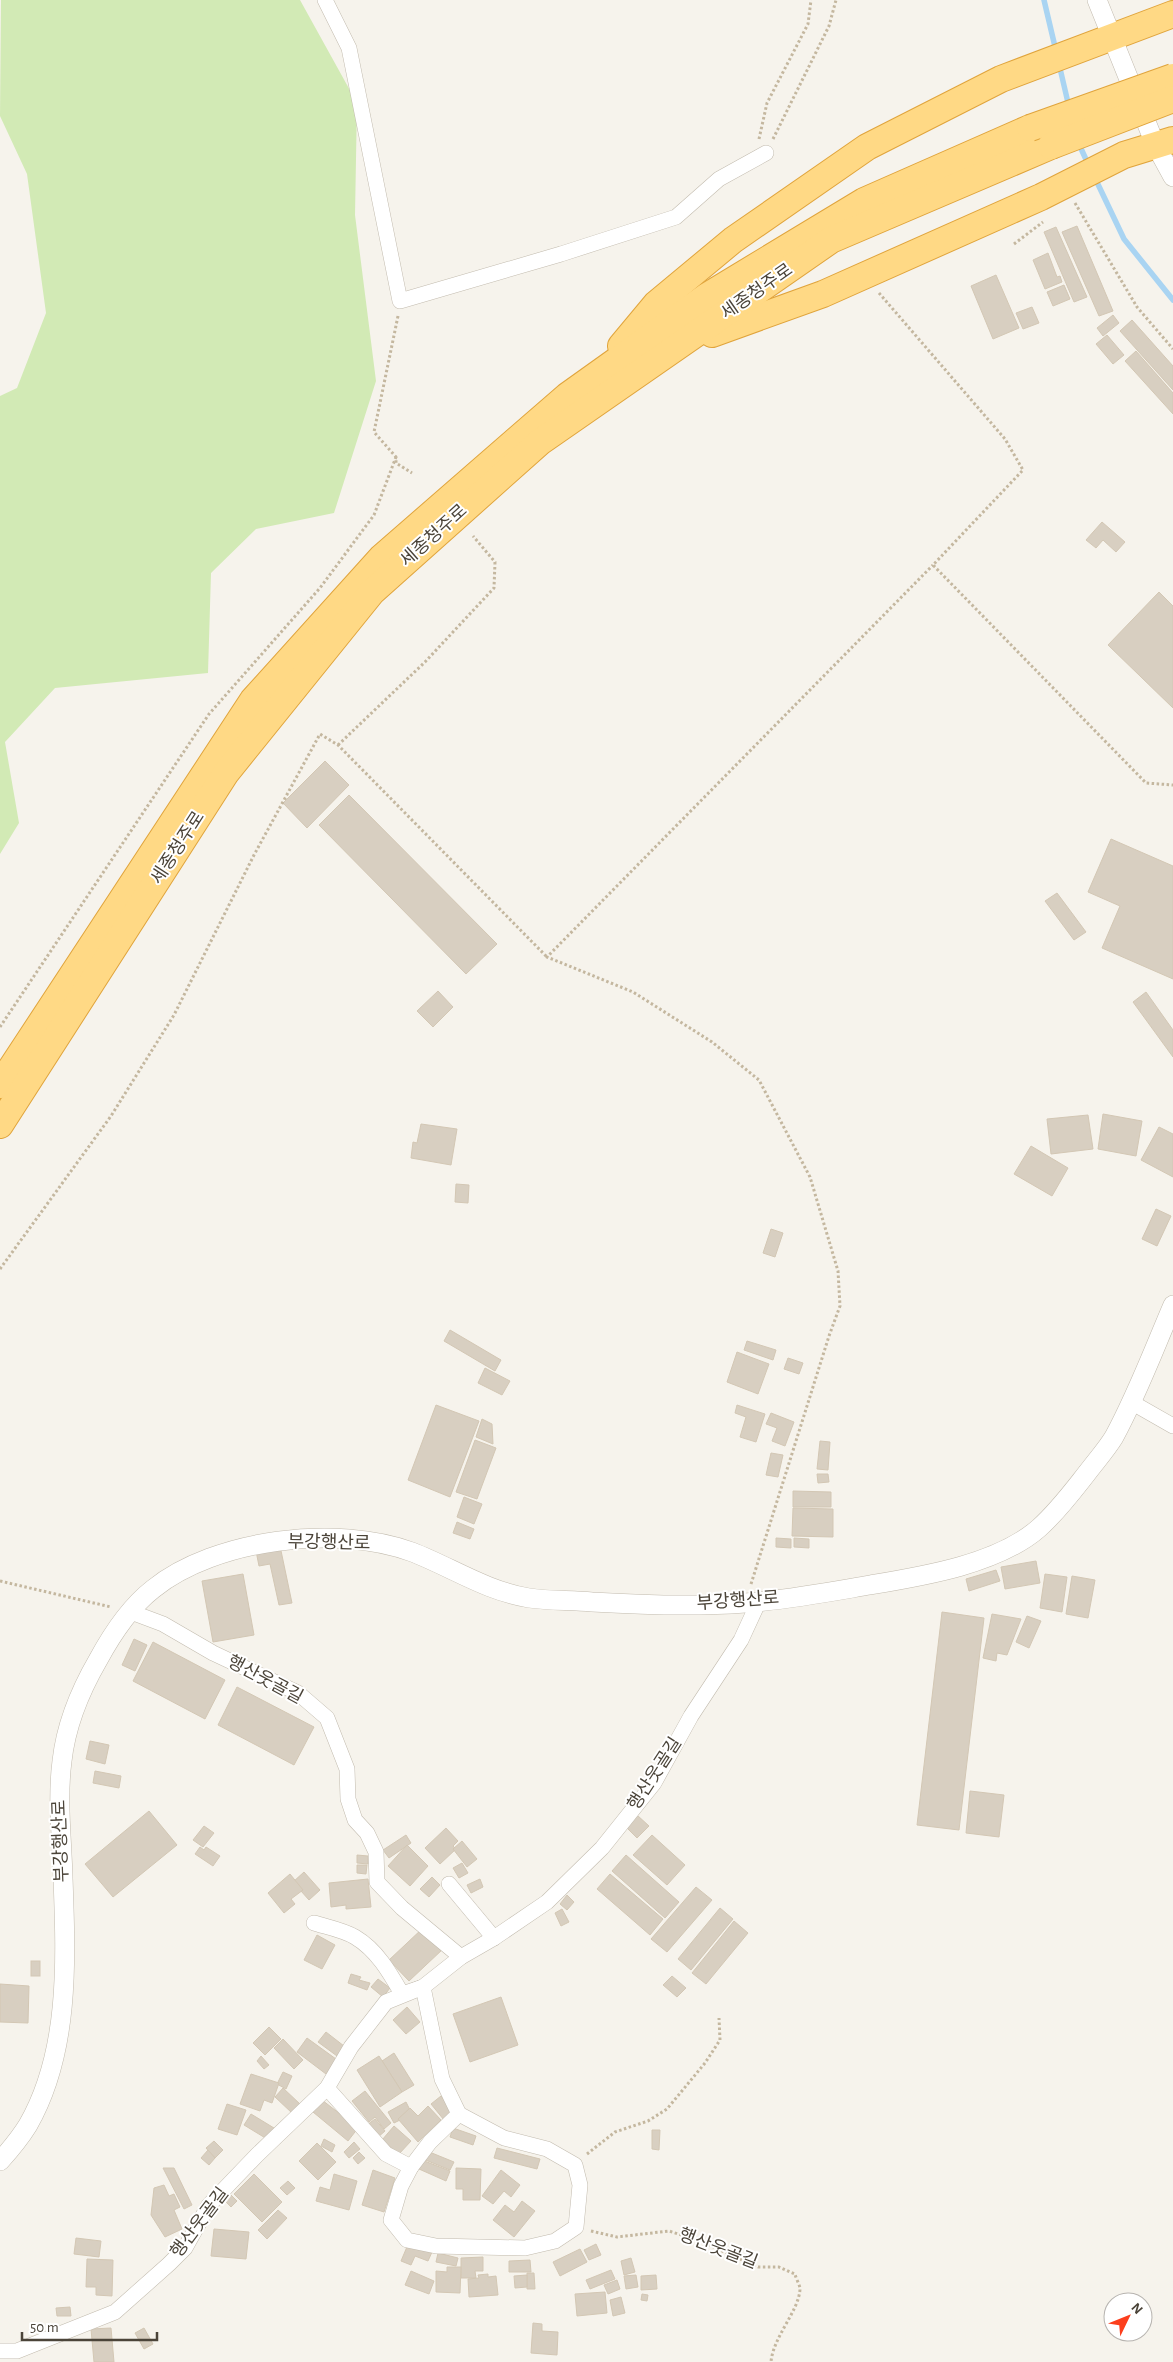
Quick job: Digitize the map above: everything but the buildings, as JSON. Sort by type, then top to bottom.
[{"type":"highway","points":[[597,375],[656,304],[733,240],[867,147],[1001,79],[1173,14]]},
{"type":"highway","name":"세종청주로","points":[[0,1085],[253,700],[382,557],[567,396],[707,296],[864,201],[1030,128],[1173,77]]},
{"type":"highway","name":"세종청주로","points":[[0,1125],[226,773],[372,592],[540,442],[831,240],[1051,146],[1173,99]]},
{"type":"highway","points":[[680,345],[823,294],[1045,207],[1124,155],[1164,142]]},
{"type":"street","points":[[325,0],[349,48],[400,301],[561,254],[676,217],[719,179],[760,156]]},
{"type":"street","points":[[1097,0],[1111,36],[1164,142],[1173,177]]},
{"type":"street","name":"부강행산로","points":[[0,2161],[26,2128],[42,2097],[52,2066],[60,2028],[63,1975],[63,1881],[59,1796],[62,1757],[72,1717],[87,1679],[108,1641],[150,1591],[179,1570],[202,1561],[258,1543],[304,1540],[352,1540],[384,1544],[412,1552],[498,1590],[530,1598],[632,1604],[752,1602],[934,1574],[980,1559],[1013,1545],[1035,1532],[1056,1512],[1112,1440],[1131,1402],[1173,1305]]},
{"type":"street","points":[[1131,1402],[1173,1426]]},
{"type":"street","name":"행산웃골길","points":[[0,2351],[17,2351],[115,2312],[185,2248],[209,2205],[257,2155],[327,2088],[351,2047],[386,2002],[423,1987],[461,1957],[494,1938],[547,1902],[602,1848],[654,1783],[691,1716],[741,1640],[752,1602]]},
{"type":"street","name":"행산웃골길","points":[[131,1612],[163,1624],[213,1653],[298,1693],[328,1718],[347,1769],[348,1799],[355,1820],[367,1833],[376,1852],[377,1882],[402,1908],[461,1957]]},
{"type":"street","points":[[449,1884],[494,1938]]},
{"type":"street","points":[[314,1923],[355,1937],[372,1951],[389,1972],[402,1994]]},
{"type":"street","points":[[423,1987],[442,2079],[459,2114],[504,2138],[546,2149],[575,2164],[580,2185],[576,2227],[555,2241],[525,2248],[436,2246],[407,2240],[391,2220],[401,2186],[430,2142],[459,2114]]},
{"type":"street","points":[[327,2088],[386,2154],[412,2167]]},
{"type":"path","points":[[760,156],[767,103],[808,24],[811,0]]},
{"type":"path","points":[[760,156],[829,26],[836,0]]},
{"type":"path","points":[[1066,207],[1075,202],[1137,308],[1173,349]]},
{"type":"path","points":[[1014,244],[1045,207]]},
{"type":"path","points":[[546,957],[1023,470],[1005,439],[875,289]]},
{"type":"path","points":[[400,301],[374,432],[396,457],[396,463],[412,473]]},
{"type":"path","points":[[338,745],[425,662],[494,588],[496,562],[473,536]]},
{"type":"path","points":[[932,565],[1146,783],[1173,785]]},
{"type":"path","points":[[0,1269],[111,1116],[174,1016],[254,855],[320,734],[338,745],[546,957],[632,992],[712,1042],[759,1080],[810,1177],[838,1271],[840,1306],[829,1336],[752,1602]]},
{"type":"path","points":[[0,1581],[131,1612]]},
{"type":"path","points":[[575,2164],[615,2132],[648,2121],[667,2109],[705,2063],[720,2040],[719,2018]]},
{"type":"path","name":"행산웃골길","points":[[576,2227],[617,2237],[669,2231],[700,2241],[758,2267],[779,2267],[795,2274],[800,2290],[790,2317],[778,2336],[771,2362]]},
{"type":"green space","points":[[1,0],[300,0],[357,103],[355,215],[376,381],[334,513],[256,529],[211,573],[208,673],[55,688],[5,742],[19,823],[0,854],[0,396],[17,388],[46,313],[27,174],[0,116]]},
{"type":"waterway","points":[[1044,0],[1056,51]]},
{"type":"waterway","points":[[1059,64],[1069,107]]},
{"type":"waterway","points":[[1078,142],[1089,166]]},
{"type":"waterway","points":[[1095,178],[1124,239],[1173,300]]}]
